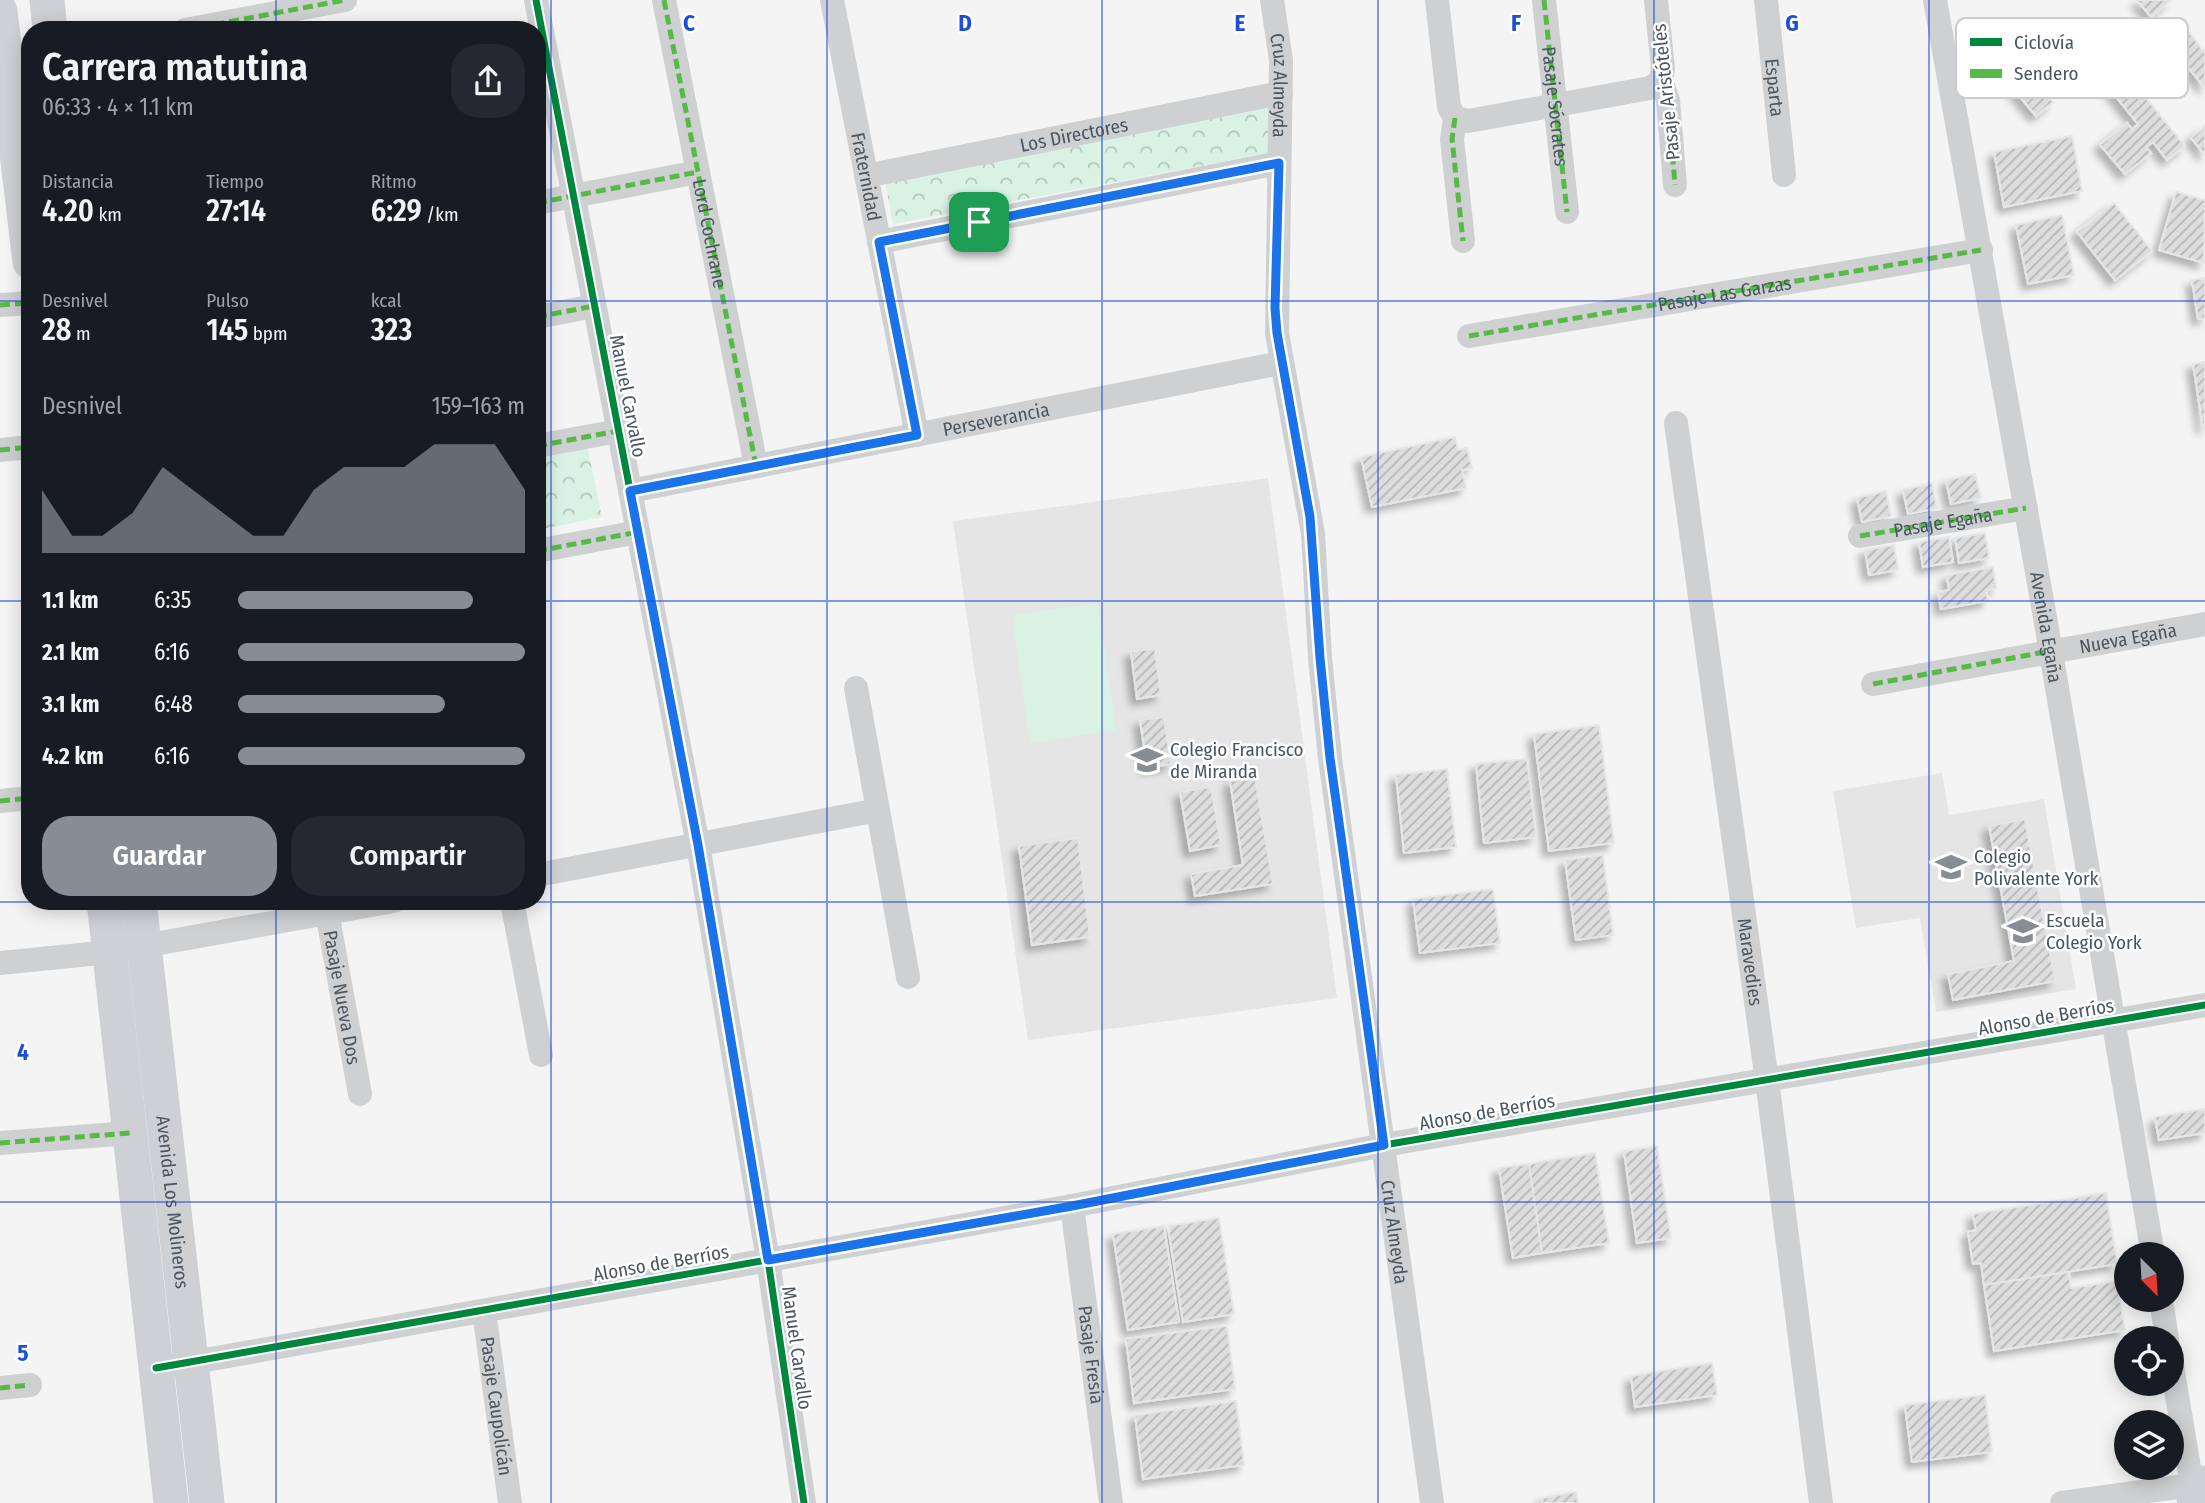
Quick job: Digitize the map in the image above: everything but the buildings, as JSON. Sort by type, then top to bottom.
[{"type":"street","points":[[47,0],[49,21]]},
{"type":"street","points":[[233,21],[345,0]]},
{"type":"street","name":"Manuel Carvallo","points":[[536,0],[538,21]]},
{"type":"street","name":"Lord Cochrane","points":[[664,0],[756,466]]},
{"type":"street","name":"Fraternidad","points":[[832,0],[917,435]]},
{"type":"street","name":"Cruz Almeyda","points":[[1272,0],[1281,60],[1275,308],[1281,363],[1310,517],[1330,758],[1432,1503]]},
{"type":"street","points":[[1437,0],[1449,107],[1455,118],[1452,138],[1463,241]]},
{"type":"street","name":"Pasaje Sócrates","points":[[1544,0],[1567,212]]},
{"type":"street","name":"Pasaje Aristóteles","points":[[1656,0],[1663,69],[1661,81],[1668,100],[1675,185]]},
{"type":"street","name":"Esparta","points":[[1766,0],[1784,175]]},
{"type":"street","name":"Avenida Egaña","points":[[1935,0],[2026,508],[2151,1242]]},
{"type":"street","points":[[0,11],[21,187]]},
{"type":"street","points":[[1455,118],[1468,121],[1650,88],[1661,81]]},
{"type":"street","name":"Manuel Carvallo","points":[[546,90],[573,196],[698,845],[768,1260],[804,1503]]},
{"type":"street","name":"Los Directores","points":[[866,176],[1281,93]]},
{"type":"street","points":[[879,242],[1279,163]]},
{"type":"street","points":[[546,201],[698,172]]},
{"type":"street","name":"Pasaje Las Garzas","points":[[1469,336],[1981,250]]},
{"type":"street","points":[[0,305],[21,304]]},
{"type":"street","points":[[546,315],[594,306]]},
{"type":"street","name":"Perseverancia","points":[[630,491],[1281,363]]},
{"type":"street","name":"Maravedies","points":[[1676,423],[1821,1503]]},
{"type":"street","points":[[546,444],[618,431]]},
{"type":"street","points":[[0,450],[21,448]]},
{"type":"street","name":"Pasaje Egaña","points":[[1860,536],[2026,508]]},
{"type":"street","points":[[546,549],[638,532]]},
{"type":"street","name":"Nueva Egaña","points":[[1873,684],[2205,624]]},
{"type":"street","points":[[856,688],[908,977]]},
{"type":"street","points":[[0,801],[21,799]]},
{"type":"street","points":[[546,873],[878,810]]},
{"type":"street","name":"Avenida Los Molineros","points":[[105,910],[171,1503]]},
{"type":"street","name":"Avenida Los Molineros","points":[[140,910],[207,1503]]},
{"type":"street","points":[[0,963],[110,952],[312,910]]},
{"type":"street","name":"Pasaje Nueva Dos","points":[[327,910],[360,1094]]},
{"type":"street","points":[[514,910],[541,1055]]},
{"type":"street","name":"Alonso de Berríos","points":[[156,1368],[1072,1206],[1384,1145],[2205,1005]]},
{"type":"street","points":[[0,1143],[130,1133]]},
{"type":"street","name":"Pasaje Fresia","points":[[1072,1206],[1111,1503]]},
{"type":"street","name":"Pasaje Caupolicán","points":[[484,1311],[510,1503]]},
{"type":"street","points":[[0,1388],[30,1385]]},
{"type":"street","points":[[2062,1503],[2197,1491],[2178,1396]]},
{"type":"shaded area","name":"Colegio Francisco de Miranda","points":[[1268,478],[1337,998],[1028,1040],[953,521]]},
{"type":"shaded area","name":"Colegio Polivalente York","points":[[1942,773],[1949,815],[2044,799],[2076,989],[1936,1012],[1920,918],[1856,928],[1833,791]]},
{"type":"green space","points":[[1269,108],[1268,153],[893,224],[885,181]]},
{"type":"green space","points":[[587,445],[602,517],[546,528],[546,453]]},
{"type":"green space","points":[[1098,603],[1116,730],[1030,743],[1012,615]]},
{"type":"marked path","points":[[233,21],[345,0]]},
{"type":"marked path","points":[[664,0],[756,466]]},
{"type":"marked path","points":[[1544,0],[1567,212]]},
{"type":"marked path","points":[[1661,81],[1668,100],[1675,185]]},
{"type":"marked path","points":[[1455,118],[1452,139],[1463,241]]},
{"type":"marked path","points":[[546,201],[698,172]]},
{"type":"marked path","points":[[1469,336],[1981,250]]},
{"type":"marked path","points":[[0,305],[21,304]]},
{"type":"marked path","points":[[546,315],[594,306]]},
{"type":"marked path","points":[[546,444],[618,431]]},
{"type":"marked path","points":[[0,450],[21,448]]},
{"type":"marked path","points":[[1860,536],[2026,508]]},
{"type":"marked path","points":[[546,549],[638,532]]},
{"type":"marked path","points":[[1873,684],[2050,651]]},
{"type":"marked path","points":[[0,801],[21,799]]},
{"type":"marked path","points":[[0,1143],[130,1133]]},
{"type":"marked path","points":[[0,1388],[30,1385]]},
{"type":"cycle path","points":[[536,0],[540,21]]},
{"type":"cycle path","points":[[546,52],[698,845],[768,1260],[804,1503]]},
{"type":"cycle path","points":[[156,1368],[1072,1206],[1384,1145],[2205,1005]]},
{"type":"place","name":"Colegio Francisco de Miranda","points":[[1147,760]]},
{"type":"place","name":"Colegio Polivalente York","points":[[1951,867]]},
{"type":"place","name":"Escuela Colegio York","points":[[2023,931]]},
{"type":"route","points":[[1279,163],[1275,308],[1277,333],[1313,534],[1320,658],[1330,758],[1384,1145],[1072,1206],[768,1260],[698,845],[630,491],[917,435],[879,242],[979,222],[1279,163]]}]
